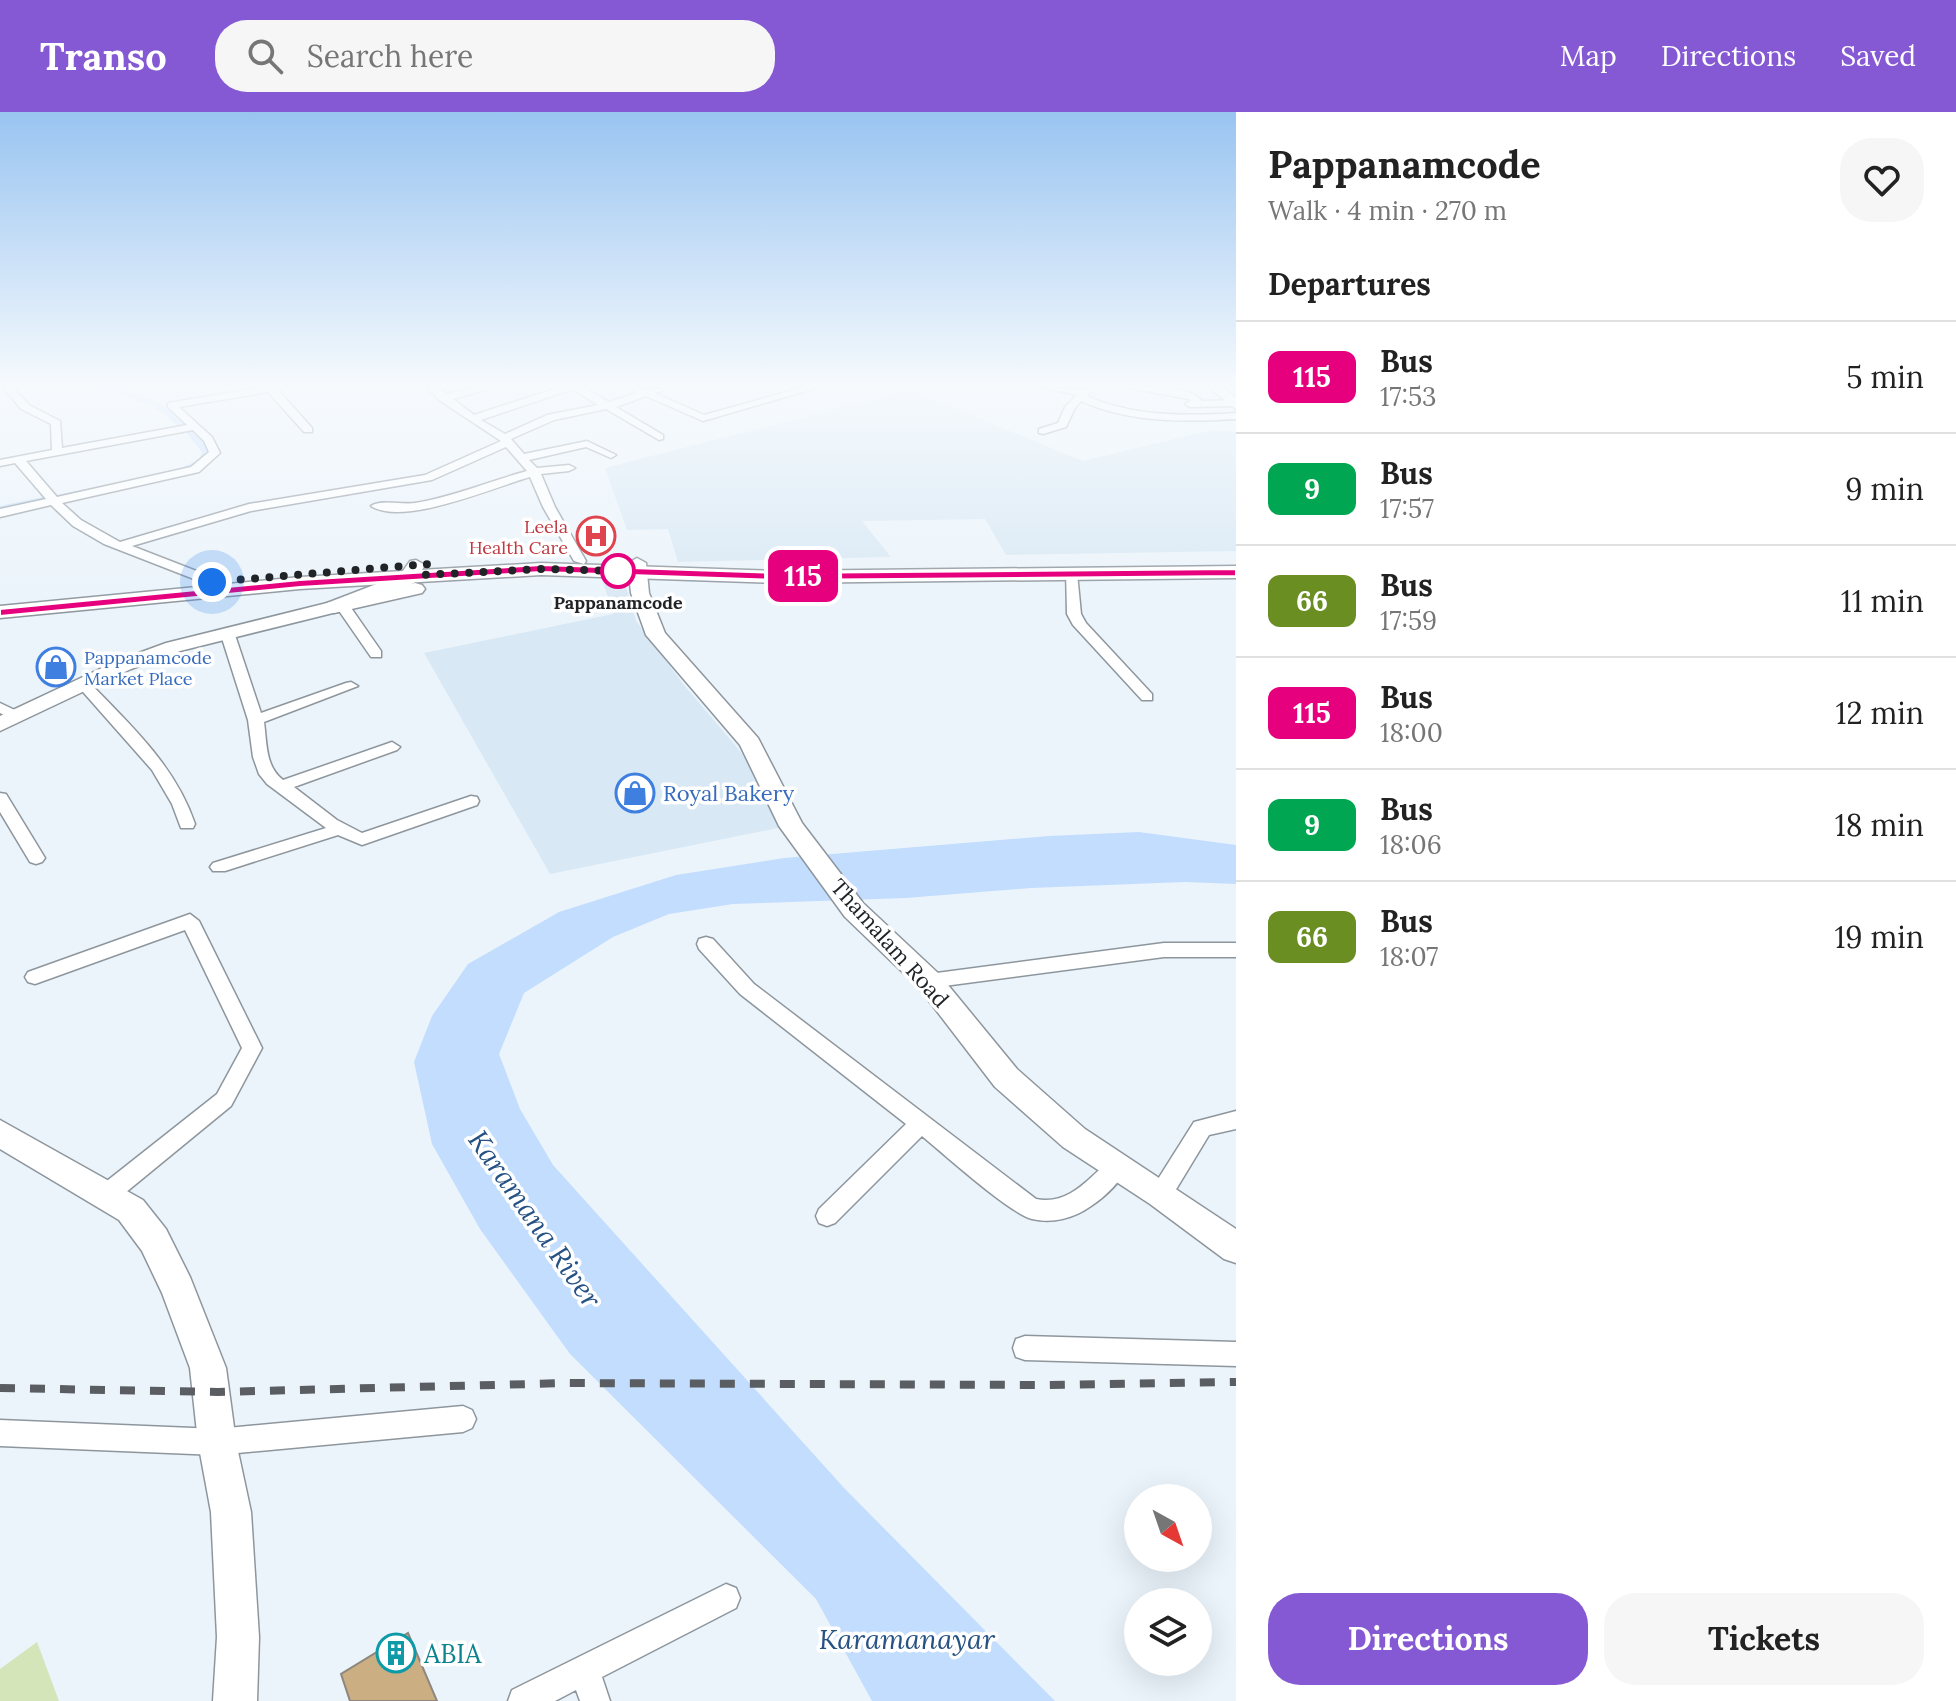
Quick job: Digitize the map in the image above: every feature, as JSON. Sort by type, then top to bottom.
[{"type":"main road","points":[[0,612],[580,561],[775,577],[1235,571]]},
{"type":"main road","points":[[0,602],[212,582],[517,570],[932,564],[1235,571]]},
{"type":"main road","points":[[338,606],[420,573]]},
{"type":"main road","points":[[329,581],[344,592],[344,599],[338,606]]},
{"type":"street","points":[[20,461],[76,522],[120,546],[185,568],[212,582]]},
{"type":"street","points":[[0,513],[195,470],[208,461]]},
{"type":"street","points":[[120,546],[249,508],[428,478],[463,461]]},
{"type":"street","points":[[525,461],[534,472],[549,507],[580,561]]},
{"type":"street","points":[[377,506],[393,511],[534,472],[569,468]]},
{"type":"street","name":"Thamalam Road","points":[[637,568],[640,593],[656,635],[750,743],[791,826],[854,910],[929,981],[1006,1078],[1074,1138],[1161,1194],[1236,1248]]},
{"type":"street","points":[[1071,573],[1074,614],[1080,625],[1147,697]]},
{"type":"street","points":[[5,716],[173,647],[338,606],[376,654]]},
{"type":"street","points":[[227,632],[256,720],[261,766],[273,782],[348,835],[362,839],[471,801]]},
{"type":"street","points":[[83,684],[151,760],[183,806],[187,824]]},
{"type":"street","points":[[256,720],[351,686]]},
{"type":"street","points":[[281,786],[392,747]]},
{"type":"street","points":[[0,798],[36,858]]},
{"type":"street","points":[[219,867],[340,829]]},
{"type":"street","points":[[35,977],[190,921],[252,1048],[224,1100],[106,1195]]},
{"type":"street","points":[[706,944],[747,989],[1030,1208],[1046,1213],[1067,1209],[1101,1187],[1118,1165]]},
{"type":"street","points":[[929,981],[1164,950],[1236,950]]},
{"type":"street","points":[[1161,1194],[1202,1128],[1236,1120]]},
{"type":"street","points":[[827,1216],[921,1123]]},
{"type":"street","points":[[0,1133],[131,1210],[154,1240],[178,1289],[208,1368],[217,1442],[231,1512],[238,1637],[235,1701]]},
{"type":"street","points":[[1025,1348],[1236,1354]]},
{"type":"street","points":[[0,1433],[217,1442],[463,1419]]},
{"type":"street","points":[[523,1701],[726,1598]]},
{"type":"street","points":[[584,1670],[595,1701]]},
{"type":"shaded area","points":[[632,461],[1236,461],[1236,551],[1006,555],[985,519],[862,521],[891,557],[678,562],[668,529],[627,530],[605,468]]},
{"type":"shaded area","points":[[602,579],[624,580],[636,621],[684,685],[745,757],[783,827],[550,874],[424,653],[613,614]]},
{"type":"green space","points":[[37,1642],[59,1701],[0,1701],[0,1669]]},
{"type":"water","name":"Karamanayar","points":[[1139,832],[1236,845],[1236,884],[1185,882],[1031,888],[906,898],[733,904],[669,914],[613,937],[524,993],[499,1054],[520,1109],[553,1165],[845,1489],[1055,1701],[872,1701],[816,1599],[570,1354],[480,1229],[432,1144],[414,1062],[432,1016],[468,964],[559,912],[676,875],[784,858],[1049,836]]},
{"type":"building","name":"ABIA","points":[[408,1633],[437,1701],[350,1701],[341,1674]]},
{"type":"waterway","points":[[62,495],[179,472],[203,461]]},
{"type":"waterway","points":[[0,509],[47,499]]},
{"type":"railway","points":[[0,1388],[218,1392],[569,1383],[1044,1385],[1236,1382]]},
{"type":"bus line","name":"115","points":[[0,612],[300,583],[541,569],[775,577],[1236,572]]},
{"type":"place","name":"Leela Health Care","points":[[596,536]]},
{"type":"place","name":"Pappanamcode","points":[[618,571]]},
{"type":"place","name":"Pappanamcode Market Place","points":[[56,667]]},
{"type":"place","name":"Royal Bakery","points":[[635,793]]},
{"type":"place","name":"ABIA","points":[[396,1653]]},
{"type":"route","points":[[212,582],[427,564],[423,575],[541,569],[618,571]]},
{"type":"water label","name":"Karamana River","points":[[535,1219]]}]
